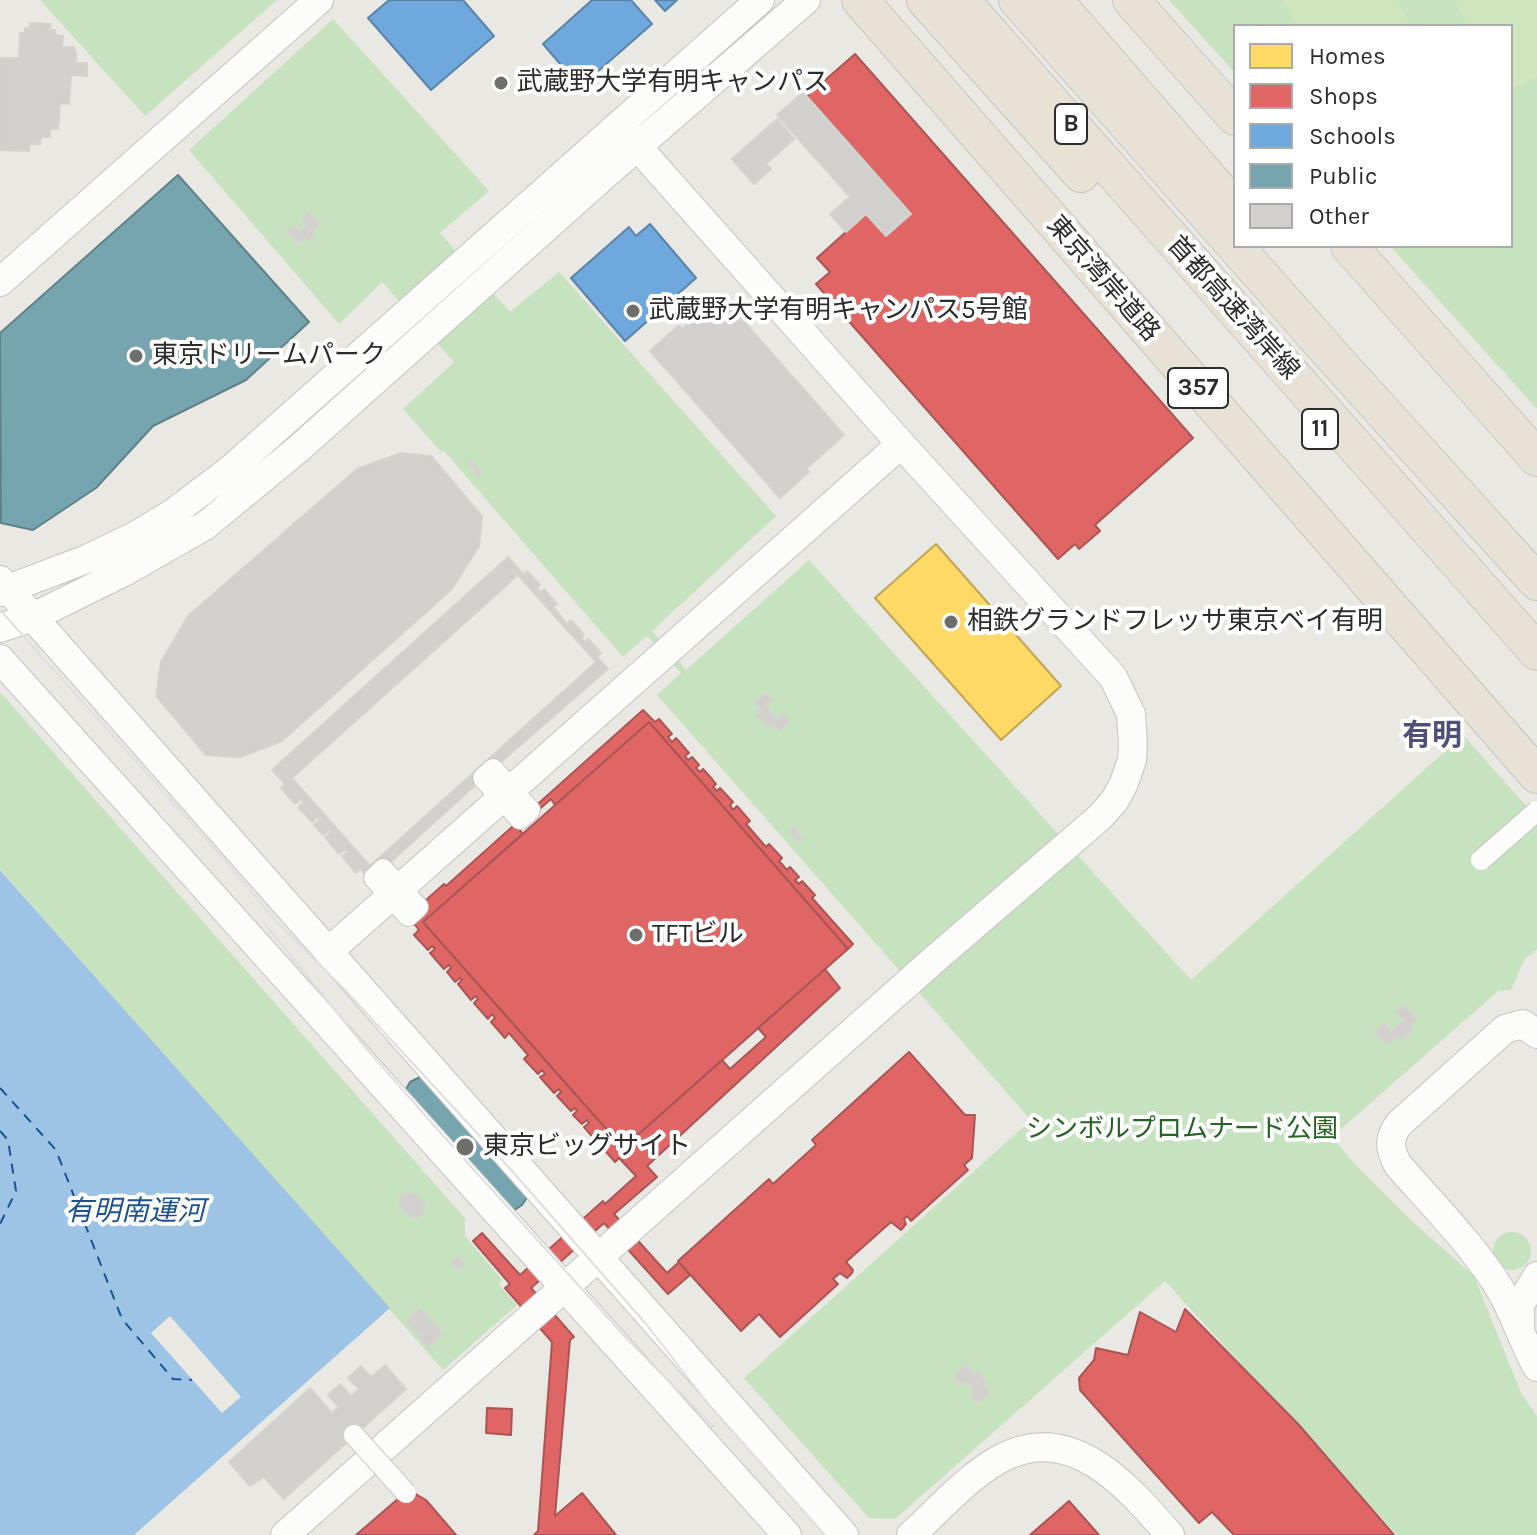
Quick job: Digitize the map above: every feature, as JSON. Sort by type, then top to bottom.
[{"type":"highway","name":"東京湾岸道路","points":[[860,0],[1537,775]]},
{"type":"highway","name":"11","points":[[925,0],[1172,256],[1434,549],[1482,589],[1537,652]]},
{"type":"highway","name":"首都高速湾岸線","points":[[961,0],[1172,256]]},
{"type":"highway","name":"首都高速湾岸線","points":[[1017,0],[1226,210]]},
{"type":"highway","points":[[1054,0],[1226,210]]},
{"type":"highway","points":[[1131,0],[1233,115]]},
{"type":"highway","name":"首都高速湾岸線","points":[[1254,248],[1344,369],[1537,582]]},
{"type":"highway","points":[[1266,248],[1287,276],[1344,369]]},
{"type":"highway","points":[[1351,248],[1537,458]]},
{"type":"street","points":[[0,282],[319,0]]},
{"type":"street","points":[[0,628],[33,617],[124,572],[206,525],[297,450],[628,137],[760,0]]},
{"type":"street","points":[[806,0],[628,137],[230,470],[173,513],[87,559],[3,587],[33,617],[844,1535]]},
{"type":"street","points":[[285,1535],[936,958],[1100,817],[1115,800],[1129,771],[1133,744],[1131,714],[1113,677],[628,137]]},
{"type":"street","points":[[328,952],[901,444]]},
{"type":"street","points":[[0,659],[787,1535]]},
{"type":"street","points":[[1481,860],[1537,811]]},
{"type":"street","points":[[1537,1034],[1523,1024],[1505,1029],[1400,1123],[1390,1141],[1398,1165],[1487,1271],[1507,1302],[1537,1367]]},
{"type":"street","points":[[1487,1271],[1499,1281],[1512,1285],[1536,1277]]},
{"type":"street","points":[[1521,1338],[1518,1319],[1520,1305],[1536,1277]]},
{"type":"street","points":[[354,1435],[406,1493]]},
{"type":"street","points":[[911,1535],[985,1469],[1014,1454],[1038,1449],[1074,1453],[1106,1469],[1134,1494],[1170,1535]]},
{"type":"green space","points":[[40,0],[277,0],[145,116]]},
{"type":"green space","points":[[1169,0],[1537,0],[1537,409],[1392,248],[1513,248],[1513,24],[1233,24],[1233,71]]},
{"type":"green space","points":[[1283,0],[1397,0],[1409,24],[1296,24]]},
{"type":"green space","points":[[1455,0],[1537,0],[1537,77],[1513,89],[1513,24],[1467,24]]},
{"type":"green space","name":"シンボルプロムナード公園","points":[[333,19],[489,191],[440,233],[472,270],[544,211],[477,275],[510,312],[559,272],[776,516],[652,631],[686,670],[809,560],[1191,980],[1463,735],[1537,818],[1537,949],[1524,960],[1511,990],[1498,991],[1332,1137],[1414,1223],[1474,1276],[1521,1393],[1537,1416],[1537,1535],[1397,1535],[1165,1281],[895,1519],[869,1518],[744,1378],[1031,1120],[657,695],[681,673],[647,636],[623,657],[444,451],[441,452],[403,409],[454,362],[421,325],[196,517],[83,578],[64,585],[416,320],[382,282],[339,324],[189,150]]},
{"type":"green space","points":[[0,692],[465,1218],[465,1236],[502,1280],[499,1284],[517,1305],[443,1370],[0,869]]},
{"type":"green space","points":[[1512,1232],[1525,1238],[1531,1251],[1525,1264],[1512,1270],[1499,1264],[1493,1251],[1499,1238]]},
{"type":"water","name":"有明南運河","points":[[0,870],[390,1308],[134,1535],[0,1535]]},
{"type":"pier","points":[[170,1316],[241,1397],[222,1413],[151,1333]]},
{"type":"building: Homes","name":"相鉄グランドフレッサ東京ベイ有明","points":[[936,544],[1061,686],[1001,740],[875,598]]},
{"type":"building: Shops","points":[[855,54],[1193,438],[1095,525],[1100,531],[1079,549],[1075,544],[1058,559],[816,284],[830,272],[817,258],[866,214],[886,236],[911,214],[807,96]]},
{"type":"building: Shops","points":[[643,710],[655,722],[659,719],[672,734],[668,737],[672,742],[676,738],[689,753],[685,756],[688,760],[692,757],[699,765],[696,768],[700,772],[703,769],[716,784],[713,787],[717,791],[720,788],[733,802],[730,805],[733,810],[737,806],[750,821],[746,824],[766,847],[769,844],[782,858],[779,861],[787,870],[790,867],[799,877],[795,880],[799,884],[802,881],[815,895],[812,898],[853,944],[848,949],[649,722],[423,922],[623,1148],[825,969],[840,988],[647,1166],[657,1177],[614,1214],[667,1273],[679,1262],[690,1275],[668,1294],[604,1223],[531,1288],[574,1337],[570,1340],[555,1516],[582,1493],[616,1535],[534,1535],[538,1531],[552,1342],[505,1288],[510,1284],[473,1241],[482,1233],[520,1275],[603,1201],[605,1204],[636,1176],[619,1158],[615,1162],[601,1146],[606,1142],[603,1139],[598,1143],[584,1127],[589,1123],[587,1120],[582,1124],[573,1115],[577,1111],[575,1108],[571,1111],[557,1096],[561,1092],[559,1089],[554,1093],[540,1077],[545,1074],[542,1070],[538,1074],[524,1059],[528,1055],[509,1033],[505,1038],[491,1022],[495,1018],[492,1014],[488,1019],[474,1003],[478,999],[476,996],[471,1000],[458,984],[462,980],[460,978],[455,982],[447,972],[451,968],[449,965],[444,969],[430,953],[435,949],[432,946],[428,950],[414,935],[419,930],[408,916],[444,884],[446,886]]},
{"type":"building: Shops","name":"TFTビル","points":[[649,722],[848,949],[758,1028],[766,1037],[730,1069],[722,1060],[623,1148],[423,922],[523,834],[518,828],[551,799],[555,805]]},
{"type":"building: Shops","points":[[909,1052],[965,1115],[975,1115],[972,1158],[964,1165],[968,1170],[911,1221],[907,1216],[901,1230],[891,1222],[846,1262],[852,1273],[847,1278],[840,1273],[833,1279],[838,1284],[780,1337],[759,1314],[741,1331],[678,1261],[769,1179],[773,1184],[816,1145],[812,1140]]},
{"type":"building: Shops","points":[[1185,1309],[1299,1425],[1394,1535],[1234,1535],[1212,1512],[1199,1523],[1080,1390],[1079,1378],[1094,1360],[1096,1348],[1128,1355],[1140,1312],[1176,1332]]},
{"type":"building: Shops","points":[[487,1408],[512,1409],[511,1435],[486,1433]]},
{"type":"building: Shops","points":[[414,1493],[426,1500],[456,1535],[356,1535],[399,1498]]},
{"type":"building: Shops","points":[[1069,1501],[1099,1535],[1030,1535]]},
{"type":"building: Schools","points":[[389,0],[463,0],[494,36],[431,90],[368,18]]},
{"type":"building: Schools","points":[[592,0],[631,0],[652,24],[580,87],[543,44]]},
{"type":"building: Schools","points":[[655,0],[677,0],[665,11]]},
{"type":"building: Schools","name":"武蔵野大学有明キャンパス5号館","points":[[650,224],[696,278],[625,341],[571,278],[629,227],[636,236]]},
{"type":"building: Public","name":"東京ドリームパーク","points":[[178,175],[309,322],[246,380],[153,426],[96,488],[33,530],[1,523],[0,333]]},
{"type":"building: Public","points":[[430,1076],[530,1193],[522,1205],[513,1211],[404,1093],[410,1082]]},
{"type":"building: Other","points":[[30,23],[51,24],[50,30],[55,30],[55,35],[63,36],[62,47],[73,47],[76,63],[87,63],[87,76],[71,75],[69,104],[60,103],[58,129],[50,129],[50,137],[41,137],[40,144],[30,144],[29,151],[0,150],[0,58],[19,58],[20,33],[30,28]]},
{"type":"building: Other","points":[[803,92],[911,214],[886,236],[866,214],[846,232],[830,214],[850,197],[777,115]]},
{"type":"building: Other","points":[[777,119],[794,139],[766,164],[771,169],[754,184],[732,159]]},
{"type":"building: Other","points":[[309,212],[320,224],[313,230],[316,234],[308,241],[305,237],[298,243],[287,231],[294,225],[300,232],[308,225],[302,219]]},
{"type":"building: Other","points":[[724,294],[734,306],[732,308],[844,435],[806,469],[809,472],[780,498],[650,351],[679,325],[682,329]]},
{"type":"building: Other","points":[[401,453],[431,456],[482,516],[479,546],[452,589],[282,741],[240,757],[206,755],[156,696],[161,662],[188,616],[357,469]]},
{"type":"building: Other","points":[[472,461],[482,474],[479,477],[468,464]]},
{"type":"building: Other","points":[[508,557],[523,574],[527,571],[540,585],[537,588],[541,592],[544,589],[557,604],[553,607],[567,624],[571,620],[584,635],[581,638],[585,642],[588,639],[601,653],[597,657],[608,669],[371,880],[361,869],[356,873],[342,856],[347,852],[345,849],[339,854],[325,837],[331,832],[329,830],[323,835],[314,825],[320,820],[318,817],[312,822],[298,807],[304,802],[301,799],[295,804],[281,788],[285,784],[272,770]]},
{"type":"building: Other","points":[[518,575],[596,662],[370,866],[292,778]]},
{"type":"building: Other","points":[[766,693],[773,701],[766,707],[777,719],[783,713],[790,721],[779,731],[773,724],[768,728],[756,715],[761,710],[754,703]]},
{"type":"building: Other","points":[[793,827],[803,838],[799,842],[789,831]]},
{"type":"building: Other","points":[[1404,1005],[1417,1019],[1409,1026],[1413,1030],[1401,1041],[1397,1036],[1387,1045],[1375,1032],[1384,1023],[1391,1031],[1403,1021],[1396,1013]]},
{"type":"building: Other","points":[[406,1192],[415,1194],[424,1203],[424,1211],[419,1217],[411,1217],[400,1207],[399,1198]]},
{"type":"building: Other","points":[[458,1256],[465,1264],[457,1270],[451,1263]]},
{"type":"building: Other","points":[[420,1308],[443,1334],[428,1347],[406,1321]]},
{"type":"building: Other","points":[[385,1365],[406,1389],[284,1499],[264,1477],[250,1486],[229,1462],[310,1388],[332,1413],[339,1407],[328,1395],[340,1384],[351,1396],[359,1389],[348,1378],[361,1366],[371,1377]]},
{"type":"building: Other","points":[[966,1365],[974,1374],[977,1371],[990,1392],[978,1403],[970,1394],[974,1390],[966,1381],[962,1385],[954,1376]]},
{"type":"ferry route","points":[[0,1088],[56,1150],[122,1319],[173,1379],[192,1380]]},
{"type":"ferry route","points":[[0,1131],[8,1140],[16,1191],[0,1224]]},
{"type":"tram line","points":[[0,610],[277,922],[345,990],[513,1172],[646,1324],[709,1405],[825,1535]]},
{"type":"tram line","points":[[264,923],[365,1047],[438,1130],[628,1340],[714,1427]]},
{"type":"place","name":"武蔵野大学有明キャンパス","points":[[501,83]]},
{"type":"place","name":"武蔵野大学有明キャンパス5号館","points":[[633,311]]},
{"type":"place","name":"東京ドリームパーク","points":[[136,356]]},
{"type":"place","name":"相鉄グランドフレッサ東京ベイ有明","points":[[951,622]]},
{"type":"place","name":"TFTビル","points":[[636,935]]},
{"type":"place","name":"東京ビッグサイト","points":[[465,1147]]},
{"type":"district","name":"有明","points":[[1432,736]]}]
